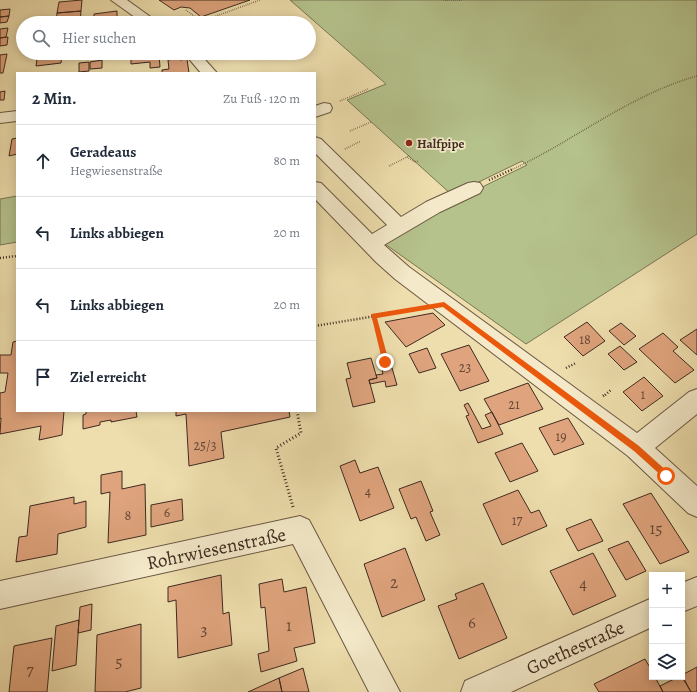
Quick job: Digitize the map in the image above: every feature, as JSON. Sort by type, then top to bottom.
[{"type":"street","points":[[118,0],[142,16]]},
{"type":"street","points":[[197,60],[208,72]]},
{"type":"street","points":[[0,118],[16,116]]},
{"type":"street","points":[[316,144],[399,226]]},
{"type":"street","points":[[370,244],[433,207],[474,188]]},
{"type":"street","points":[[316,189],[370,244],[402,273],[637,448],[697,504]]},
{"type":"street","points":[[637,448],[697,400]]},
{"type":"street","name":"Rohrwiesenstraße","points":[[0,595],[300,529],[385,692]]},
{"type":"street","points":[[685,597],[697,591]]},
{"type":"street","name":"Goethestraße","points":[[476,692],[649,613]]},
{"type":"path","points":[[217,16],[260,0]]},
{"type":"path","points":[[443,0],[463,0]]},
{"type":"path","points":[[186,10],[194,16]]},
{"type":"path","points":[[474,188],[564,144],[632,101],[674,81],[697,76]]},
{"type":"path","points":[[320,110],[368,89]]},
{"type":"path","points":[[350,131],[371,122]]},
{"type":"path","points":[[389,166],[408,157],[415,162],[419,161]]},
{"type":"path","points":[[0,258],[16,256]]},
{"type":"path","points":[[316,326],[444,305]]},
{"type":"path","points":[[373,316],[385,362]]},
{"type":"path","points":[[297,412],[300,433],[276,448],[300,529]]},
{"type":"green space","points":[[290,0],[697,0],[697,234],[526,344],[385,244],[456,200],[527,165],[522,161],[452,195],[347,100],[386,84],[316,23],[316,16],[308,16]]},
{"type":"green space","points":[[16,196],[16,242],[0,245],[0,199]]},
{"type":"building","points":[[82,0],[81,11],[57,13],[59,2]]},
{"type":"building","points":[[159,0],[250,0],[204,16],[200,16],[190,8],[181,7],[174,10]]},
{"type":"building","points":[[10,9],[9,16],[0,17],[0,10]]},
{"type":"building","points":[[81,11],[81,16],[57,16],[57,13]]},
{"type":"building","points":[[117,11],[117,16],[94,16],[94,14]]},
{"type":"building","points":[[9,16],[7,22],[0,23],[0,17]]},
{"type":"building","points":[[8,28],[6,37],[0,38],[0,29]]},
{"type":"building","points":[[8,37],[7,45],[0,46],[0,38]]},
{"type":"building","points":[[7,54],[3,73],[0,73],[0,55]]},
{"type":"building","points":[[37,60],[61,60],[61,63],[36,66]]},
{"type":"building","points":[[102,60],[102,68],[90,69],[90,62]]},
{"type":"building","points":[[131,60],[159,60],[160,67],[150,68],[150,62],[131,64]]},
{"type":"building","points":[[168,60],[187,60],[189,72],[162,72],[162,70],[169,69]]},
{"type":"building","points":[[89,62],[89,71],[79,72],[79,63]]},
{"type":"building","points":[[5,91],[4,100],[0,100],[0,92]]},
{"type":"building","points":[[16,138],[16,154],[9,156],[12,139]]},
{"type":"building","points":[[433,313],[445,325],[406,347],[385,322]]},
{"type":"building","points":[[587,322],[605,341],[583,356],[564,337]]},
{"type":"building","points":[[621,323],[636,336],[624,345],[609,331]]},
{"type":"building","points":[[697,329],[697,355],[680,340]]},
{"type":"building","points":[[663,333],[678,347],[673,351],[694,370],[675,383],[639,349]]},
{"type":"building","points":[[16,341],[16,412],[64,412],[62,435],[39,440],[41,426],[0,434],[0,393],[5,392],[8,373],[0,373],[0,355],[11,355],[13,342]]},
{"type":"building","points":[[469,345],[489,381],[460,391],[441,354]]},
{"type":"building","points":[[620,346],[637,362],[624,370],[608,354]]},
{"type":"building","points":[[427,348],[436,368],[419,373],[409,354]]},
{"type":"building","points":[[371,358],[377,378],[369,380],[375,402],[353,407],[346,379],[351,378],[347,363]]},
{"type":"building","points":[[392,368],[397,385],[386,387],[385,381],[370,384],[369,380],[377,378],[376,375],[383,374],[382,370]]},
{"type":"building","points":[[644,377],[663,396],[642,411],[623,392]]},
{"type":"building","points":[[528,383],[543,409],[499,425],[484,399]]},
{"type":"building","points":[[468,403],[482,429],[491,426],[485,415],[492,412],[503,434],[478,443],[466,416],[469,415],[464,405]]},
{"type":"building","points":[[86,412],[136,412],[137,417],[111,422],[111,420],[100,422],[100,425],[83,429],[83,415],[86,414]]},
{"type":"building","points":[[176,412],[289,412],[290,417],[221,432],[224,458],[189,466],[186,414],[176,416]]},
{"type":"building","points":[[568,418],[584,444],[554,455],[539,428]]},
{"type":"building","points":[[522,443],[538,471],[510,482],[495,453]]},
{"type":"building","points":[[355,460],[360,473],[378,467],[394,508],[360,521],[340,466]]},
{"type":"building","points":[[122,471],[122,489],[145,484],[146,535],[108,543],[110,492],[101,494],[101,475]]},
{"type":"building","points":[[421,481],[433,511],[430,512],[440,535],[426,541],[416,517],[411,519],[399,489]]},
{"type":"building","points":[[518,490],[531,513],[539,510],[547,526],[502,545],[483,504]]},
{"type":"building","points":[[651,493],[689,552],[660,564],[623,504]]},
{"type":"building","points":[[74,497],[74,504],[86,501],[86,527],[58,534],[57,554],[16,562],[19,537],[27,536],[30,506]]},
{"type":"building","points":[[182,499],[183,520],[151,527],[151,505]]},
{"type":"building","points":[[591,519],[603,541],[578,551],[566,529]]},
{"type":"building","points":[[628,541],[646,571],[626,580],[608,549]]},
{"type":"building","points":[[405,548],[425,600],[382,617],[364,564]]},
{"type":"building","points":[[593,553],[616,596],[573,615],[550,571]]},
{"type":"building","points":[[221,575],[223,614],[229,612],[232,645],[178,658],[176,600],[168,602],[168,587]]},
{"type":"building","points":[[282,579],[284,592],[306,587],[315,643],[294,648],[297,661],[261,672],[258,654],[269,651],[265,607],[261,608],[259,584]]},
{"type":"building","points":[[483,583],[507,638],[459,659],[438,606],[457,599],[455,594]]},
{"type":"building","points":[[92,604],[91,630],[78,633],[80,607]]},
{"type":"building","points":[[79,620],[76,665],[52,671],[56,626]]},
{"type":"building","points":[[141,624],[141,688],[125,692],[95,692],[97,635]]},
{"type":"building","points":[[52,638],[47,692],[9,692],[14,646]]},
{"type":"building","points":[[645,659],[649,666],[649,680],[657,680],[663,692],[599,692],[594,684]]},
{"type":"building","points":[[697,667],[697,692],[691,692],[685,680],[685,673]]},
{"type":"building","points":[[303,668],[309,692],[282,692],[279,678]]},
{"type":"building","points":[[279,678],[282,692],[248,692]]},
{"type":"building","points":[[672,680],[684,680],[691,692],[663,692],[660,686]]},
{"type":"place","name":"Halfpipe","points":[[409,143]]},
{"type":"route","points":[[385,362],[373,316],[444,305],[637,448],[666,476]]}]
